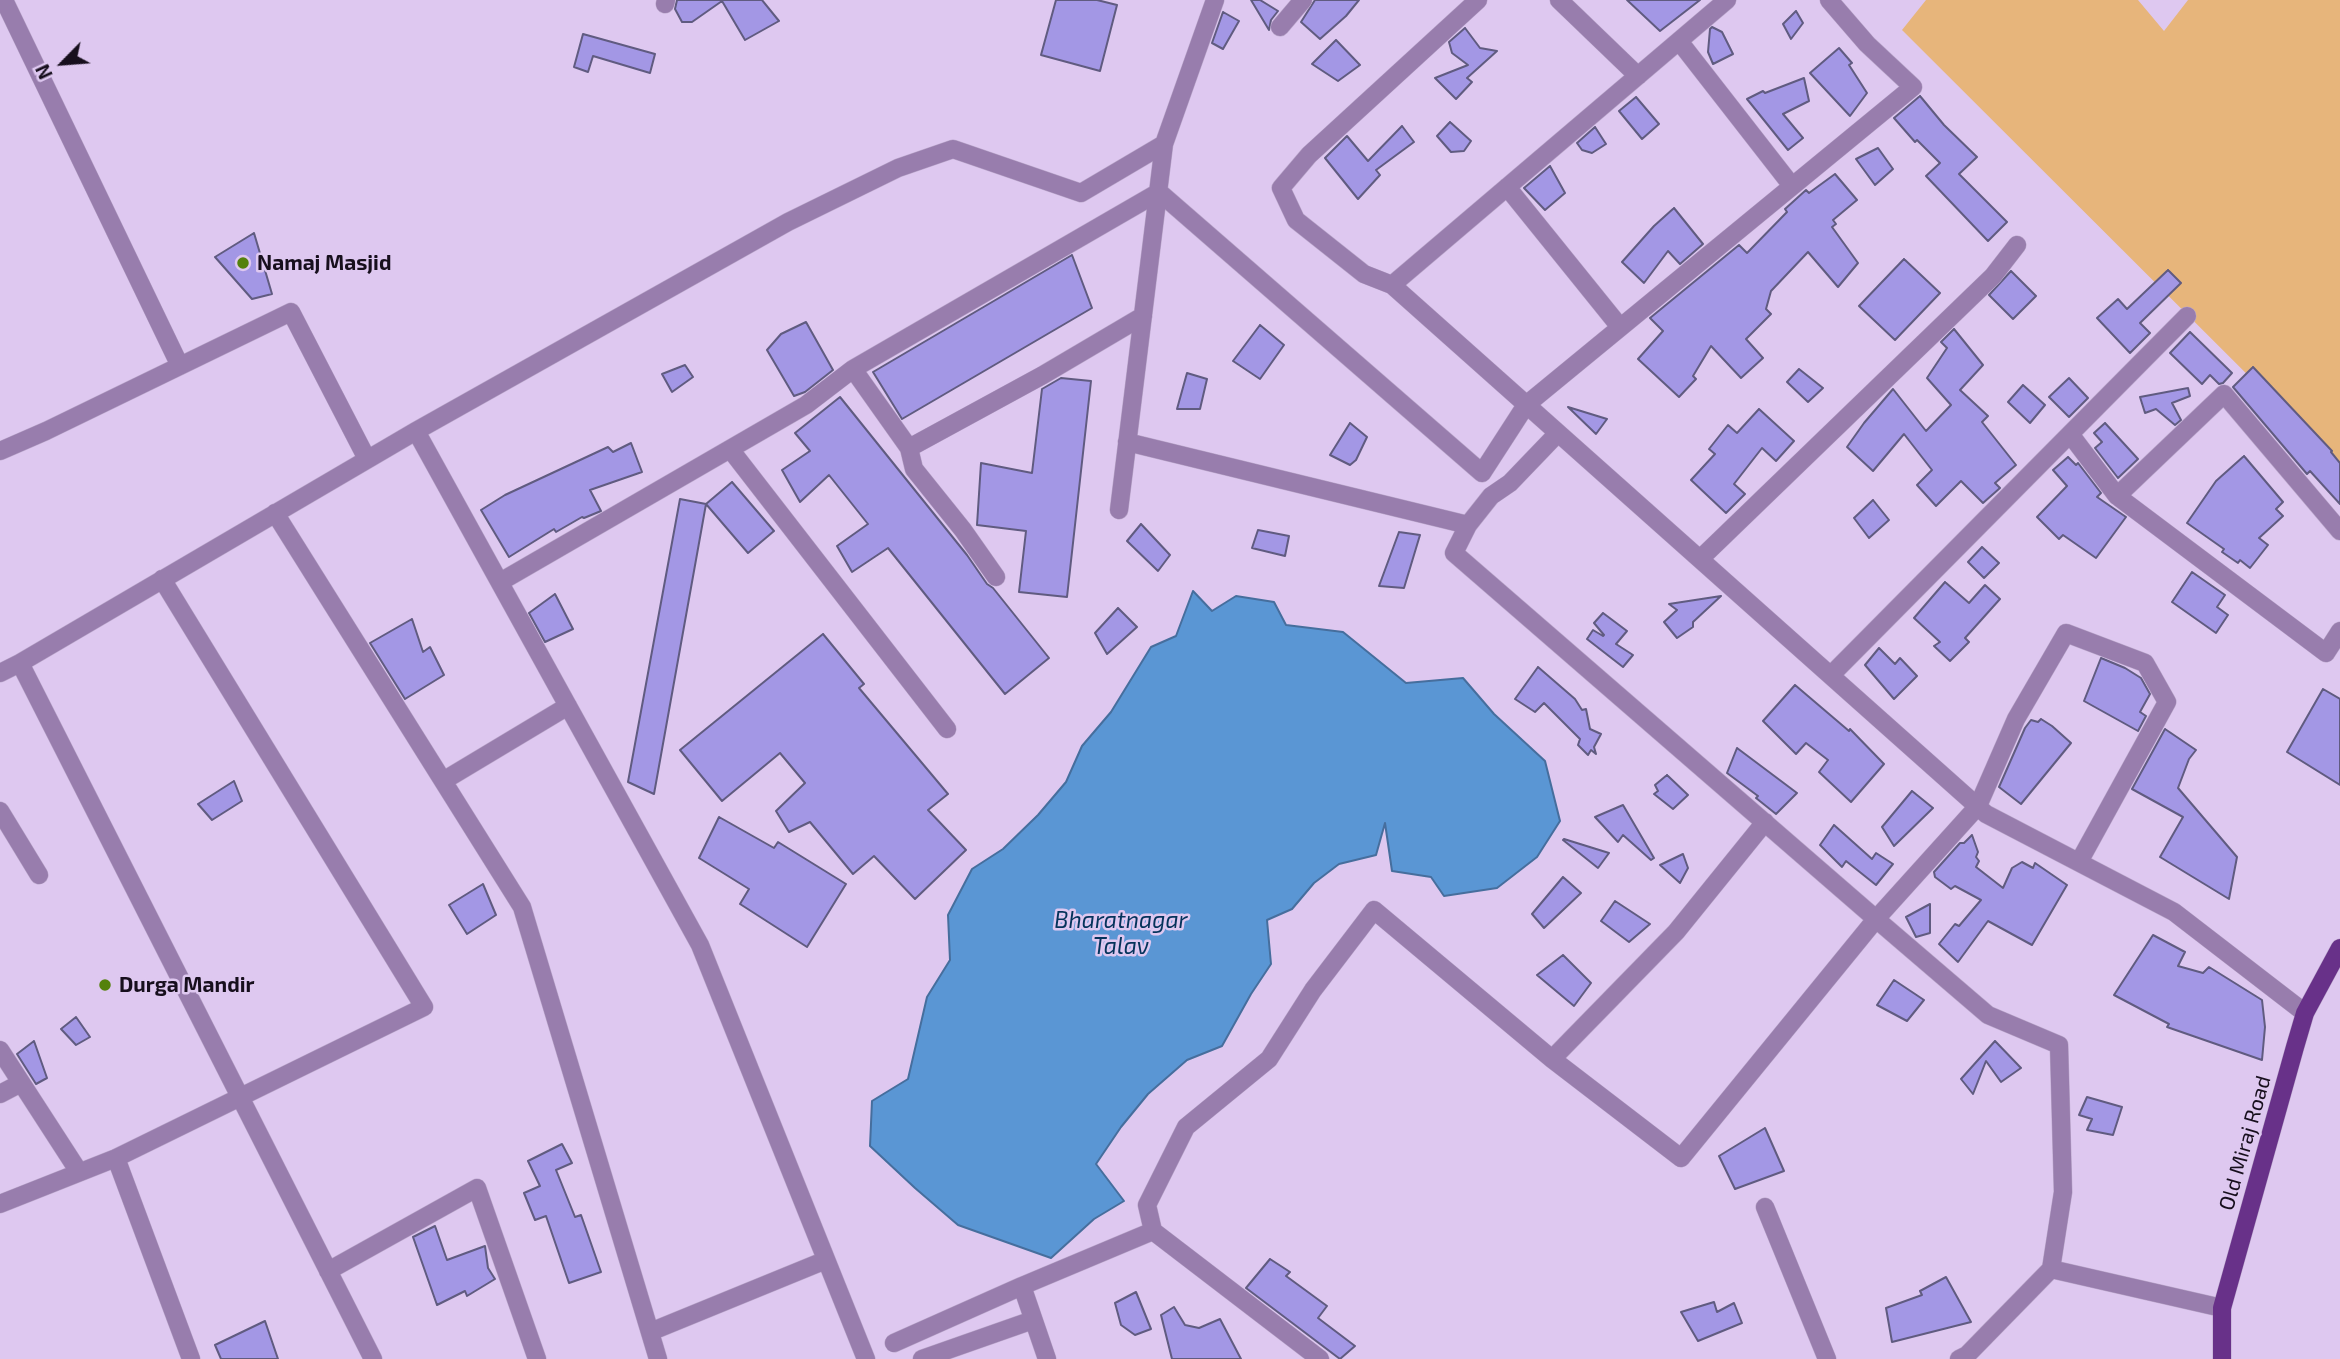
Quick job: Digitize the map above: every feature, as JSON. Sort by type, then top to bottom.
[{"type":"main road","name":"Old Miraj Road","points":[[2222,1359],[2222,1308],[2305,1013],[2340,948]]},
{"type":"street","points":[[4,0],[180,366]]},
{"type":"street","points":[[1119,510],[1164,144],[1215,0]]},
{"type":"street","points":[[1280,27],[1303,0]]},
{"type":"street","points":[[1478,0],[1309,155],[1281,188],[1296,220],[1364,274],[1392,285],[1986,814],[2174,912],[2305,1013]]},
{"type":"street","points":[[1559,0],[1638,76]]},
{"type":"street","points":[[1159,192],[1482,473],[1526,405],[1913,88],[1867,44],[1829,0]]},
{"type":"street","points":[[1392,285],[1679,41],[1720,2]]},
{"type":"street","points":[[1679,41],[1793,186]]},
{"type":"street","points":[[0,673],[416,431],[788,222],[898,168],[953,149],[1081,193],[1164,144]]},
{"type":"street","points":[[1507,187],[1620,327]]},
{"type":"street","points":[[500,582],[806,405],[853,369],[1159,192]]},
{"type":"street","points":[[1700,559],[1993,276],[2017,244]]},
{"type":"street","points":[[0,451],[291,312],[367,459]]},
{"type":"street","points":[[909,448],[1043,375],[1143,316]]},
{"type":"street","points":[[1831,676],[2187,316]]},
{"type":"street","points":[[853,369],[909,448],[914,469],[963,530],[996,577]]},
{"type":"street","points":[[2117,496],[2224,394],[2340,531]]},
{"type":"street","points":[[416,431],[700,945],[866,1359]]},
{"type":"street","points":[[1558,433],[1510,483],[1491,496],[1468,525],[1454,553],[1988,1014],[2059,1045],[2063,1192],[2050,1269],[1968,1356],[1959,1359]]},
{"type":"street","points":[[2070,434],[2117,496],[2326,653],[2340,631]]},
{"type":"street","points":[[1127,443],[1468,525]]},
{"type":"street","points":[[730,449],[947,729]]},
{"type":"street","points":[[275,513],[522,907],[658,1359]]},
{"type":"street","points":[[0,1204],[116,1158],[424,1007],[162,579]]},
{"type":"street","points":[[1320,1359],[1153,1231],[1147,1205],[1186,1127],[1269,1059],[1313,990],[1374,911],[1552,1059],[1681,1158],[1876,919],[1978,806],[2016,719],[2066,633],[2145,663],[2167,702],[2079,862]]},
{"type":"street","points":[[20,663],[373,1359]]},
{"type":"street","points":[[443,781],[568,706]]},
{"type":"street","points":[[0,811],[39,875]]},
{"type":"street","points":[[1552,1059],[1676,932],[1765,822]]},
{"type":"street","points":[[0,1050],[79,1172]]},
{"type":"street","points":[[0,1094],[22,1083]]},
{"type":"street","points":[[116,1158],[191,1359]]},
{"type":"street","points":[[328,1271],[477,1188],[537,1359]]},
{"type":"street","points":[[1765,1207],[1826,1359]]},
{"type":"street","points":[[894,1343],[1153,1231]]},
{"type":"street","points":[[650,1332],[826,1260]]},
{"type":"street","points":[[2050,1269],[2222,1308]]},
{"type":"street","points":[[1022,1286],[1047,1359]]},
{"type":"street","points":[[922,1359],[1033,1320]]},
{"type":"shaded area","points":[[1926,0],[2138,0],[2164,31],[2188,0],[2340,0],[2340,467],[1902,30]]},
{"type":"water","name":"Bharatnagar Talav","points":[[1193,591],[1212,611],[1236,596],[1274,602],[1286,625],[1343,632],[1406,683],[1463,678],[1494,714],[1545,761],[1560,821],[1537,857],[1497,888],[1444,896],[1431,877],[1392,871],[1385,823],[1376,855],[1339,864],[1314,883],[1292,909],[1267,920],[1271,964],[1222,1046],[1187,1060],[1148,1094],[1096,1164],[1124,1201],[1094,1219],[1051,1258],[958,1225],[915,1188],[870,1146],[872,1101],[908,1079],[927,997],[950,960],[948,915],[972,869],[1003,849],[1038,815],[1066,782],[1082,746],[1111,712],[1151,647],[1176,636]]},
{"type":"building","points":[[677,0],[762,0],[779,21],[745,40],[722,1],[692,22],[682,22],[675,9]]},
{"type":"building","points":[[1056,0],[1097,0],[1117,5],[1100,71],[1041,55]]},
{"type":"building","points":[[1251,0],[1260,0],[1278,11],[1271,20],[1269,30]]},
{"type":"building","points":[[1315,0],[1359,0],[1346,16],[1320,39],[1301,22]]},
{"type":"building","points":[[1627,0],[1700,0],[1660,31]]},
{"type":"building","points":[[1796,11],[1803,23],[1791,39],[1783,24]]},
{"type":"building","points":[[1223,12],[1239,21],[1223,49],[1212,43]]},
{"type":"building","points":[[1712,27],[1722,32],[1733,54],[1713,64],[1708,52]]},
{"type":"building","points":[[1465,28],[1480,48],[1497,51],[1467,78],[1472,82],[1456,99],[1435,78],[1468,65],[1452,53],[1449,42]]},
{"type":"building","points":[[583,34],[655,54],[650,73],[593,56],[588,72],[574,67]]},
{"type":"building","points":[[1336,40],[1360,65],[1338,81],[1312,64]]},
{"type":"building","points":[[1839,48],[1852,63],[1849,65],[1867,93],[1850,116],[1810,73]]},
{"type":"building","points":[[1804,78],[1809,101],[1783,114],[1803,138],[1788,150],[1747,99]]},
{"type":"building","points":[[1920,96],[1944,125],[1977,157],[1959,174],[2007,222],[1988,241],[1926,176],[1940,163],[1917,140],[1915,142],[1894,118]]},
{"type":"building","points":[[1636,97],[1659,124],[1642,139],[1619,111]]},
{"type":"building","points":[[1450,122],[1471,141],[1464,151],[1451,152],[1437,136]]},
{"type":"building","points":[[1402,126],[1414,142],[1376,170],[1380,175],[1358,199],[1325,158],[1347,136],[1368,161]]},
{"type":"building","points":[[1595,127],[1606,144],[1592,153],[1582,150],[1577,143]]},
{"type":"building","points":[[1878,148],[1893,169],[1875,185],[1856,159]]},
{"type":"building","points":[[1550,166],[1565,193],[1545,210],[1524,188]]},
{"type":"building","points":[[1835,174],[1857,200],[1833,220],[1836,224],[1832,227],[1858,263],[1838,287],[1808,252],[1771,291],[1766,309],[1771,314],[1746,339],[1763,358],[1741,378],[1711,346],[1693,376],[1696,379],[1679,397],[1638,359],[1663,331],[1650,318],[1739,245],[1747,253],[1787,212],[1785,209],[1806,190],[1809,193]]},
{"type":"building","points":[[1674,208],[1703,244],[1680,264],[1668,251],[1644,283],[1622,262]]},
{"type":"building","points":[[254,233],[272,294],[252,299],[215,257]]},
{"type":"building","points":[[1072,255],[1092,308],[902,419],[873,372]]},
{"type":"building","points":[[1904,259],[1940,293],[1895,340],[1859,306]]},
{"type":"building","points":[[2168,270],[2181,283],[2140,323],[2150,333],[2130,353],[2097,318],[2118,299],[2127,309]]},
{"type":"building","points":[[2011,271],[2036,296],[2013,319],[1989,295]]},
{"type":"building","points":[[806,322],[833,370],[805,392],[794,396],[767,350],[781,334]]},
{"type":"building","points":[[1260,325],[1284,345],[1260,379],[1233,361]]},
{"type":"building","points":[[1954,329],[1983,365],[1960,390],[1988,416],[1982,422],[2016,465],[1995,483],[2000,488],[1983,503],[1961,481],[1936,506],[1917,485],[1932,470],[1904,434],[1873,471],[1847,447],[1893,389],[1926,431],[1951,405],[1927,378],[1947,348],[1941,342]]},
{"type":"building","points":[[2190,332],[2232,373],[2223,383],[2219,384],[2210,375],[2202,384],[2170,353]]},
{"type":"building","points":[[685,365],[693,377],[672,392],[662,374]]},
{"type":"building","points":[[2253,367],[2332,451],[2340,463],[2340,504],[2310,471],[2307,474],[2233,387]]},
{"type":"building","points":[[1799,369],[1823,388],[1808,402],[1787,382]]},
{"type":"building","points":[[1187,373],[1207,379],[1200,409],[1177,409]]},
{"type":"building","points":[[1061,378],[1091,381],[1067,597],[1019,592],[1026,531],[977,525],[981,463],[1032,473],[1042,389]]},
{"type":"building","points":[[2069,378],[2088,398],[2069,417],[2049,397]]},
{"type":"building","points":[[2023,385],[2045,405],[2030,423],[2008,402]]},
{"type":"building","points":[[2188,388],[2190,396],[2172,403],[2181,420],[2175,425],[2156,409],[2145,413],[2140,397]]},
{"type":"building","points":[[840,397],[967,555],[987,584],[1049,658],[1005,694],[888,548],[852,572],[837,546],[868,524],[829,475],[800,502],[782,470],[810,451],[795,433]]},
{"type":"building","points":[[1568,407],[1607,419],[1596,434]]},
{"type":"building","points":[[1759,409],[1794,441],[1776,461],[1762,448],[1734,484],[1745,494],[1726,513],[1691,480],[1715,454],[1709,449],[1728,425],[1737,433]]},
{"type":"building","points":[[1350,423],[1367,437],[1356,460],[1350,465],[1330,455]]},
{"type":"building","points":[[2105,423],[2138,459],[2118,478],[2095,448],[2102,442],[2094,433]]},
{"type":"building","points":[[631,443],[642,472],[590,490],[601,511],[582,517],[556,532],[554,529],[509,557],[481,510],[505,495],[608,447],[613,452]]},
{"type":"building","points":[[2244,456],[2283,502],[2276,509],[2283,516],[2259,538],[2268,545],[2250,568],[2222,552],[2224,549],[2187,523],[2216,481]]},
{"type":"building","points":[[2068,457],[2076,465],[2078,463],[2101,493],[2097,497],[2126,517],[2096,558],[2063,535],[2059,539],[2037,517],[2067,486],[2053,470]]},
{"type":"building","points":[[732,482],[774,531],[748,553],[706,504]]},
{"type":"building","points":[[680,499],[706,504],[654,794],[628,782]]},
{"type":"building","points":[[1873,500],[1889,520],[1869,538],[1854,518]]},
{"type":"building","points":[[1141,524],[1170,555],[1158,571],[1127,541]]},
{"type":"building","points":[[1258,530],[1289,536],[1285,556],[1252,548]]},
{"type":"building","points":[[1399,532],[1420,535],[1404,588],[1379,586]]},
{"type":"building","points":[[1982,547],[1999,563],[1984,578],[1968,562]]},
{"type":"building","points":[[2192,572],[2225,595],[2217,607],[2228,615],[2216,633],[2172,602]]},
{"type":"building","points":[[1945,582],[1969,603],[1985,585],[2000,599],[1965,638],[1969,642],[1950,661],[1934,646],[1940,642],[1914,618]]},
{"type":"building","points":[[555,594],[573,629],[545,642],[529,613]]},
{"type":"building","points":[[1721,596],[1693,622],[1693,627],[1677,638],[1664,622],[1677,610],[1669,604]]},
{"type":"building","points":[[1118,608],[1137,627],[1107,654],[1095,633]]},
{"type":"building","points":[[1603,613],[1627,631],[1616,644],[1633,655],[1623,667],[1587,639],[1593,630],[1604,635],[1594,623]]},
{"type":"building","points":[[412,619],[423,652],[430,647],[444,675],[405,699],[370,643]]},
{"type":"building","points":[[823,634],[864,684],[859,688],[948,794],[928,810],[966,850],[915,899],[874,856],[853,874],[810,822],[789,832],[776,811],[805,783],[780,753],[722,801],[680,750]]},
{"type":"building","points":[[1879,648],[1895,664],[1900,658],[1917,676],[1894,699],[1865,665]]},
{"type":"building","points":[[2101,658],[2141,678],[2150,694],[2140,712],[2146,716],[2138,731],[2084,701]]},
{"type":"building","points":[[1538,667],[1575,699],[1582,710],[1586,709],[1590,729],[1601,734],[1594,747],[1596,754],[1591,750],[1588,755],[1578,745],[1580,739],[1544,703],[1535,712],[1515,699]]},
{"type":"building","points":[[1795,685],[1849,731],[1850,729],[1884,764],[1851,802],[1819,772],[1828,760],[1806,743],[1796,754],[1763,721]]},
{"type":"building","points":[[2323,689],[2340,699],[2340,785],[2287,752]]},
{"type":"building","points":[[2041,719],[2071,743],[2021,804],[1999,787],[2025,728],[2031,720],[2038,722]]},
{"type":"building","points":[[2165,729],[2196,750],[2189,759],[2178,788],[2237,857],[2229,899],[2160,857],[2183,817],[2132,789]]},
{"type":"building","points":[[1737,748],[1797,793],[1776,814],[1756,798],[1758,796],[1727,773]]},
{"type":"building","points":[[1667,775],[1688,795],[1673,809],[1654,794],[1658,791],[1655,785]]},
{"type":"building","points":[[234,781],[242,801],[212,820],[198,804]]},
{"type":"building","points":[[1912,791],[1933,808],[1894,846],[1882,827]]},
{"type":"building","points":[[1623,805],[1654,858],[1651,860],[1623,835],[1618,842],[1595,817]]},
{"type":"building","points":[[719,817],[774,848],[778,842],[846,884],[807,947],[740,904],[749,889],[699,858]]},
{"type":"building","points":[[1834,825],[1872,859],[1876,853],[1893,864],[1876,885],[1846,861],[1842,867],[1820,845]]},
{"type":"building","points":[[1972,835],[1978,852],[1976,857],[1979,861],[1976,867],[2003,888],[2012,868],[2022,862],[2033,868],[2035,863],[2067,885],[2032,945],[1988,921],[1958,962],[1939,944],[1955,924],[1959,926],[1981,900],[1955,886],[1951,889],[1935,877],[1934,872],[1960,843],[1964,843]]},
{"type":"building","points":[[1564,839],[1609,853],[1598,868]]},
{"type":"building","points":[[1683,854],[1688,868],[1680,883],[1660,865]]},
{"type":"building","points":[[1563,877],[1581,893],[1544,928],[1532,914]]},
{"type":"building","points":[[483,884],[496,915],[467,934],[449,905]]},
{"type":"building","points":[[1615,901],[1650,924],[1629,942],[1601,921]]},
{"type":"building","points":[[1930,904],[1930,933],[1916,937],[1906,917]]},
{"type":"building","points":[[2153,935],[2185,952],[2178,966],[2203,973],[2209,967],[2262,1000],[2265,1027],[2262,1060],[2167,1027],[2169,1024],[2114,995]]},
{"type":"building","points":[[1563,955],[1591,983],[1574,1006],[1537,975]]},
{"type":"building","points":[[1894,980],[1924,1000],[1907,1021],[1877,1005]]},
{"type":"building","points":[[76,1017],[90,1037],[76,1045],[61,1029]]},
{"type":"building","points":[[34,1041],[47,1078],[36,1084],[17,1054]]},
{"type":"building","points":[[1995,1041],[2021,1068],[2001,1082],[1986,1061],[1973,1094],[1961,1079]]},
{"type":"building","points":[[2087,1097],[2122,1107],[2113,1135],[2087,1130],[2092,1119],[2079,1115]]},
{"type":"building","points":[[1765,1128],[1784,1171],[1735,1189],[1719,1156]]},
{"type":"building","points":[[562,1144],[572,1163],[556,1170],[575,1217],[581,1215],[601,1272],[569,1283],[546,1216],[535,1220],[524,1193],[540,1186],[528,1161]]},
{"type":"building","points":[[435,1226],[447,1260],[485,1246],[488,1268],[495,1279],[467,1296],[465,1291],[437,1305],[413,1237]]},
{"type":"building","points":[[1270,1259],[1290,1272],[1286,1276],[1327,1306],[1318,1318],[1355,1346],[1340,1359],[1246,1288]]},
{"type":"building","points":[[1946,1277],[1971,1322],[1892,1342],[1886,1308],[1922,1295],[1920,1291]]},
{"type":"building","points":[[1136,1292],[1151,1329],[1135,1335],[1121,1325],[1115,1303]]},
{"type":"building","points":[[1714,1302],[1717,1312],[1734,1303],[1742,1323],[1698,1341],[1681,1312]]},
{"type":"building","points":[[1174,1307],[1185,1325],[1199,1328],[1220,1319],[1241,1359],[1172,1359],[1161,1315]]},
{"type":"building","points":[[265,1321],[278,1359],[221,1359],[215,1345]]},
{"type":"place","name":"Namaj Masjid","points":[[243,263]]},
{"type":"place","name":"Durga Mandir","points":[[105,985]]}]
